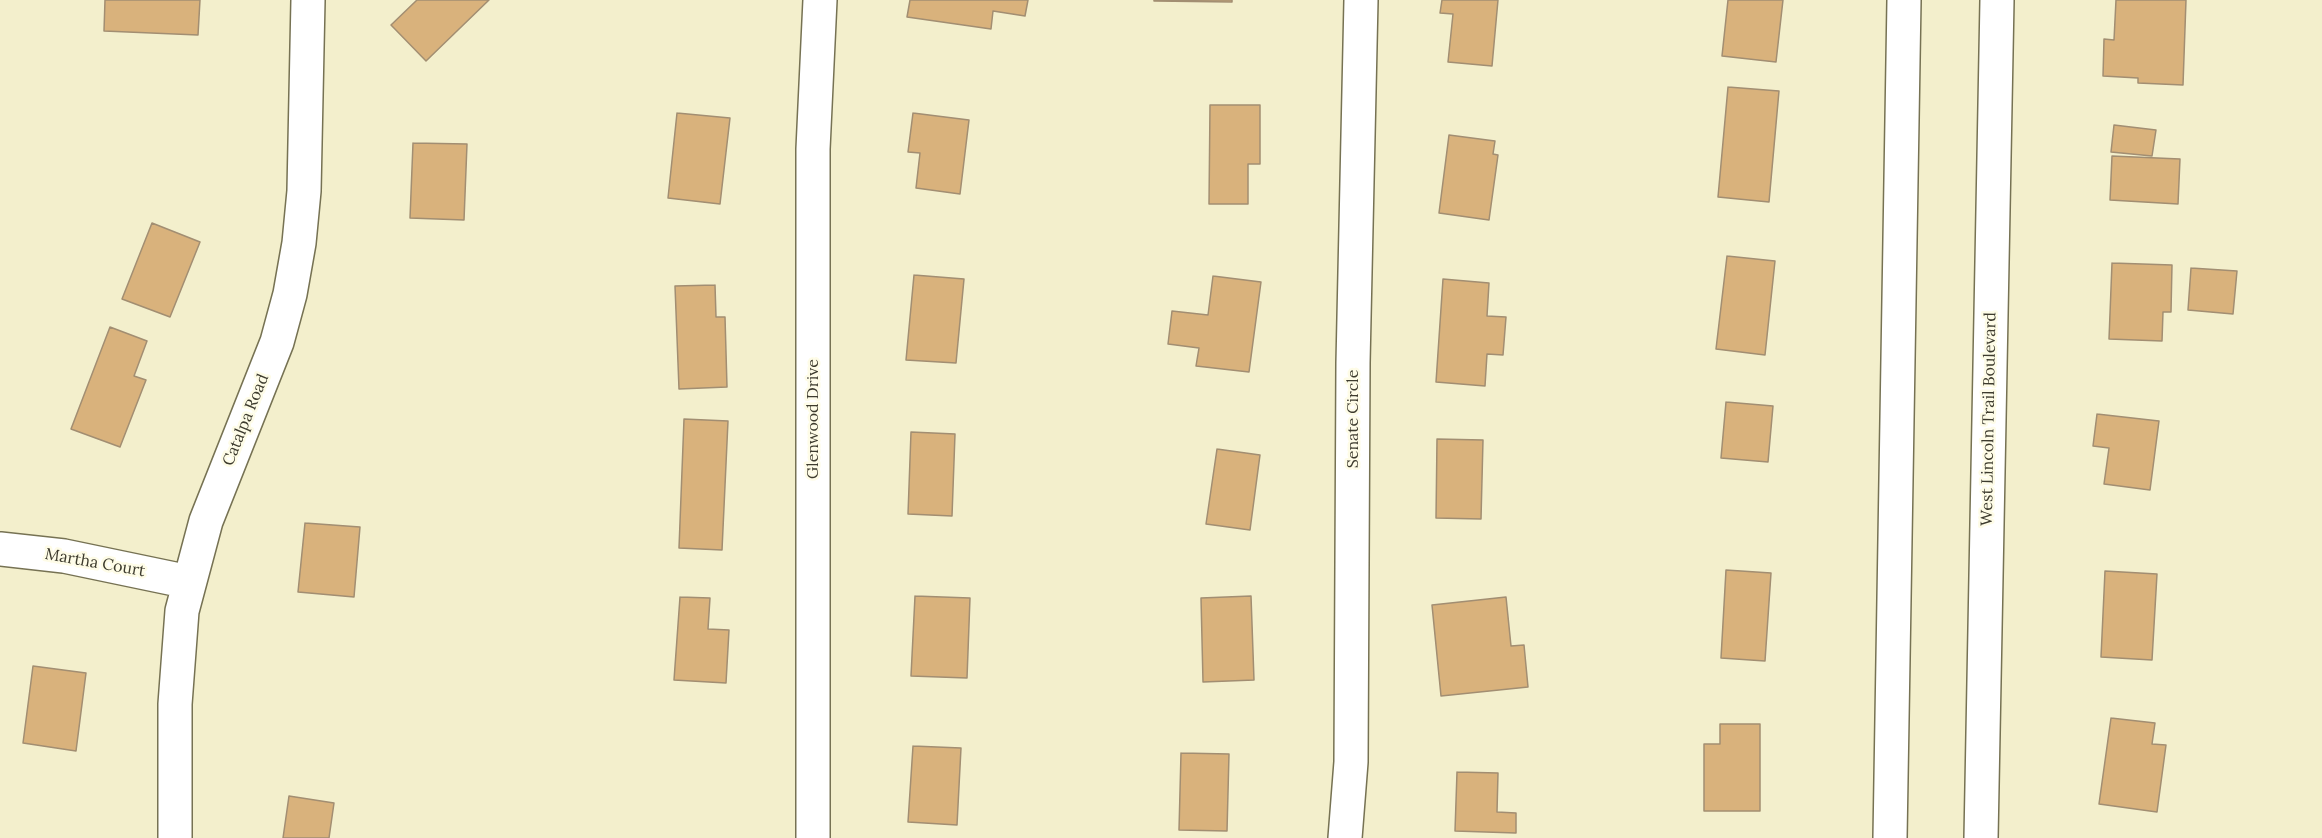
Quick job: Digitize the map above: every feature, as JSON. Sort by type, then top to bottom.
[{"type":"street","name":"Catalpa Road","points":[[175,838],[175,704],[182,611],[206,521],[277,342],[290,294],[299,243],[304,191],[308,0]]},
{"type":"street","name":"Glenwood Drive","points":[[813,838],[813,149],[820,0]]},
{"type":"street","name":"Senate Circle","points":[[1345,838],[1351,762],[1353,363],[1361,0]]},
{"type":"street","points":[[1890,838],[1904,0]]},
{"type":"street","name":"West Lincoln Trail Boulevard","points":[[1981,838],[1997,0]]},
{"type":"street","name":"Martha Court","points":[[0,549],[64,556],[189,582]]},
{"type":"building","points":[[105,0],[200,0],[198,35],[104,31]]},
{"type":"building","points":[[417,0],[489,0],[426,61],[391,25]]},
{"type":"building","points":[[910,0],[1028,0],[1025,16],[993,11],[991,29],[907,17]]},
{"type":"building","points":[[1232,0],[1232,2],[1154,1]]},
{"type":"building","points":[[1442,0],[1498,0],[1492,66],[1448,62],[1453,14],[1440,13]]},
{"type":"building","points":[[1728,0],[1783,0],[1776,62],[1722,56]]},
{"type":"building","points":[[2116,0],[2186,0],[2183,85],[2138,83],[2138,78],[2103,76],[2104,39],[2114,40]]},
{"type":"building","points":[[1728,87],[1779,91],[1769,202],[1718,197]]},
{"type":"building","points":[[1210,105],[1260,105],[1260,164],[1248,164],[1248,204],[1209,204]]},
{"type":"building","points":[[677,113],[730,118],[720,204],[668,198]]},
{"type":"building","points":[[913,113],[969,120],[960,194],[916,188],[920,153],[908,152]]},
{"type":"building","points":[[2114,125],[2156,130],[2152,156],[2111,152]]},
{"type":"building","points":[[1449,135],[1495,141],[1493,154],[1498,155],[1489,220],[1439,213]]},
{"type":"building","points":[[413,143],[467,144],[464,220],[410,218]]},
{"type":"building","points":[[2112,156],[2180,159],[2178,204],[2110,200]]},
{"type":"building","points":[[152,223],[200,242],[170,317],[122,299]]},
{"type":"building","points":[[1727,256],[1775,261],[1765,355],[1716,349]]},
{"type":"building","points":[[2112,263],[2172,265],[2171,312],[2163,312],[2162,341],[2109,339]]},
{"type":"building","points":[[2191,268],[2237,271],[2233,314],[2188,310]]},
{"type":"building","points":[[914,275],[964,279],[956,363],[906,360]]},
{"type":"building","points":[[1213,276],[1261,282],[1249,372],[1196,366],[1199,348],[1168,344],[1172,311],[1208,315]]},
{"type":"building","points":[[1443,279],[1489,283],[1487,316],[1506,317],[1503,355],[1487,354],[1485,386],[1436,382]]},
{"type":"building","points":[[715,285],[716,317],[725,317],[727,387],[679,389],[675,286]]},
{"type":"building","points":[[110,327],[147,341],[134,376],[146,380],[120,447],[71,429]]},
{"type":"building","points":[[1726,402],[1773,406],[1768,462],[1721,458]]},
{"type":"building","points":[[2097,414],[2159,421],[2150,490],[2104,484],[2109,448],[2093,446]]},
{"type":"building","points":[[684,419],[728,421],[722,550],[679,548]]},
{"type":"building","points":[[911,432],[955,434],[952,516],[908,514]]},
{"type":"building","points":[[1437,439],[1483,440],[1481,519],[1436,518]]},
{"type":"building","points":[[1217,449],[1260,455],[1250,530],[1206,524]]},
{"type":"building","points":[[305,523],[360,527],[354,597],[298,592]]},
{"type":"building","points":[[1726,570],[1771,573],[1765,661],[1721,658]]},
{"type":"building","points":[[2105,571],[2157,574],[2152,660],[2101,657]]},
{"type":"building","points":[[915,596],[970,598],[967,678],[911,676]]},
{"type":"building","points":[[1251,596],[1254,680],[1203,682],[1201,598]]},
{"type":"building","points":[[680,597],[710,598],[708,629],[729,630],[726,683],[674,680]]},
{"type":"building","points":[[1506,597],[1511,646],[1524,645],[1528,687],[1441,696],[1432,605]]},
{"type":"building","points":[[33,666],[86,673],[76,751],[23,743]]},
{"type":"building","points":[[2111,718],[2155,723],[2152,744],[2166,745],[2157,812],[2099,804]]},
{"type":"building","points":[[1720,724],[1760,724],[1760,811],[1704,811],[1704,744],[1720,744]]},
{"type":"building","points":[[913,746],[961,748],[957,825],[908,822]]},
{"type":"building","points":[[1181,753],[1229,754],[1227,831],[1179,830]]},
{"type":"building","points":[[1457,772],[1498,773],[1497,812],[1516,813],[1516,833],[1455,831]]},
{"type":"building","points":[[289,796],[334,803],[329,838],[283,838]]}]
